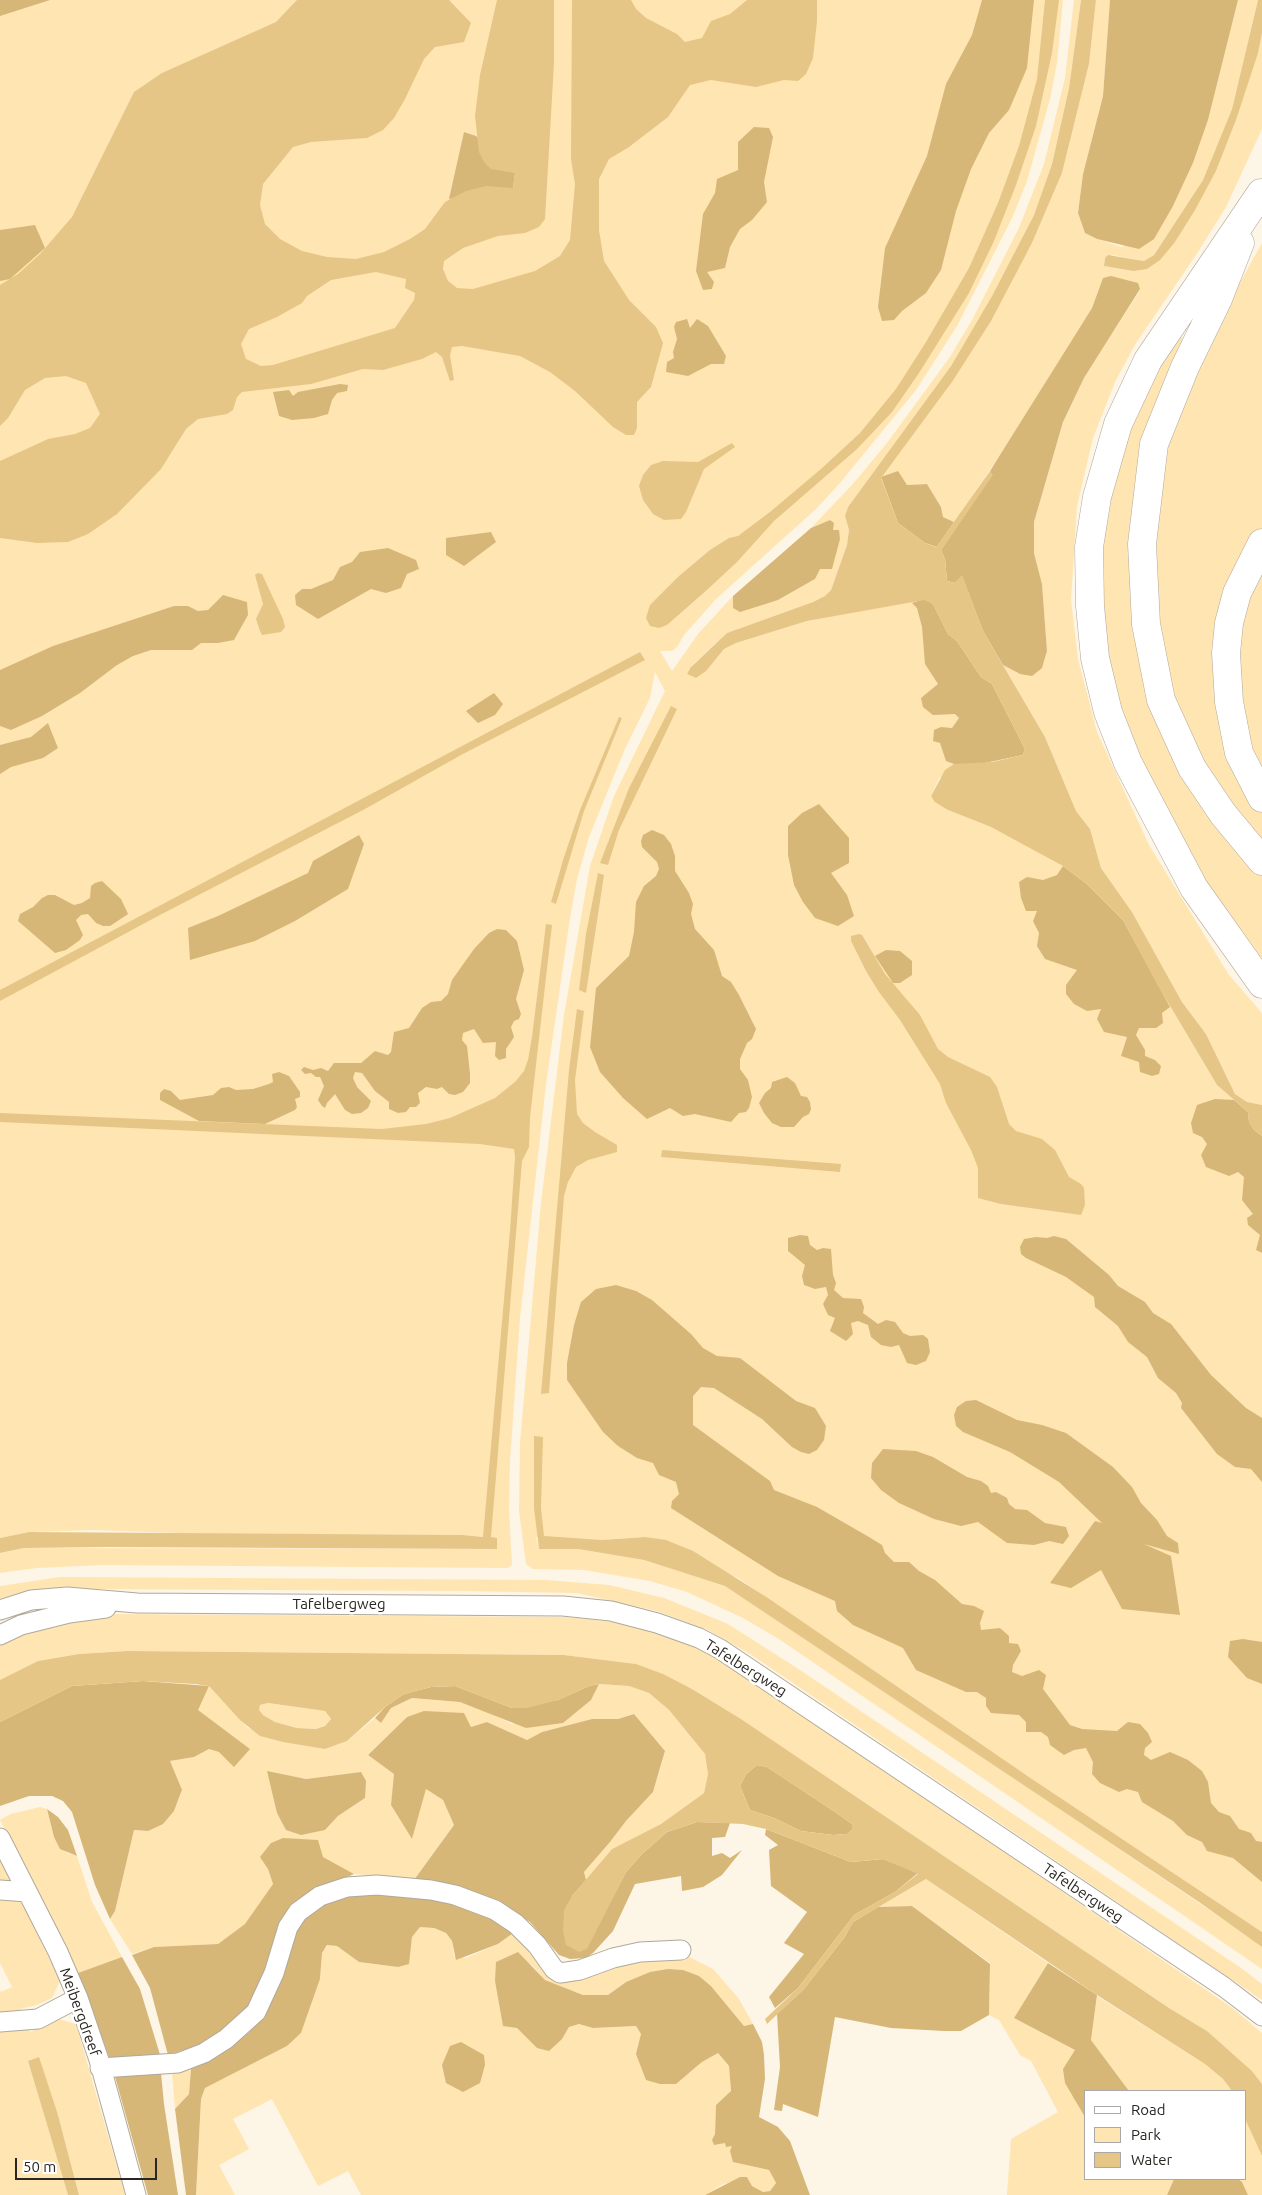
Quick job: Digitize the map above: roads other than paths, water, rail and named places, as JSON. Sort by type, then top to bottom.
[{"type":"highway","points":[[1261,192],[1218,298],[1185,367],[1154,444],[1142,544],[1146,624],[1161,700],[1192,768],[1223,814],[1262,862]]},
{"type":"highway","points":[[1261,192],[1148,360],[1115,434],[1097,497],[1089,556],[1090,606],[1095,658],[1108,712],[1128,763],[1194,888],[1262,984]]},
{"type":"highway","points":[[1262,543],[1237,593],[1229,623],[1226,653],[1229,702],[1239,753],[1262,798]]},
{"type":"street","name":"Tafelbergweg","points":[[0,1610],[31,1600],[67,1597],[137,1603],[563,1606],[628,1614],[675,1629],[720,1649],[1224,1987],[1262,2016]]},
{"type":"street","name":"Tafelbergweg","points":[[0,1635],[21,1625],[59,1616],[137,1603]]},
{"type":"street","name":"Meibergdreef","points":[[0,1838],[78,1998],[136,2195]]},
{"type":"street","points":[[100,2068],[178,2063],[204,2054],[226,2039],[256,2012],[274,1973],[288,1927],[298,1912],[320,1896],[347,1888],[377,1885],[412,1887],[454,1895],[489,1908],[516,1924],[537,1944],[554,1969],[560,1973],[580,1970],[613,1958],[640,1952],[681,1950]]},
{"type":"street","points":[[0,1890],[27,1892]]},
{"type":"street","points":[[0,2022],[38,2019],[78,1998]]},
{"type":"water","points":[[297,0],[449,0],[471,23],[464,42],[435,47],[424,59],[405,99],[394,118],[383,130],[367,138],[311,142],[293,147],[263,184],[260,205],[265,224],[280,239],[302,251],[327,257],[356,259],[384,252],[410,239],[425,229],[445,202],[466,191],[486,186],[513,188],[515,173],[491,169],[484,162],[479,152],[475,116],[480,75],[497,0],[554,0],[554,63],[545,219],[539,227],[525,233],[498,236],[463,248],[444,261],[443,269],[448,281],[457,288],[473,289],[535,271],[560,256],[570,240],[575,184],[571,159],[572,0],[631,0],[636,9],[646,18],[677,34],[685,42],[702,38],[711,21],[730,14],[747,0],[817,0],[813,58],[806,74],[798,81],[784,80],[756,87],[711,80],[690,85],[668,117],[629,147],[609,159],[599,179],[599,230],[604,261],[629,300],[656,327],[663,343],[651,387],[637,402],[637,428],[634,435],[626,435],[613,427],[575,391],[550,372],[520,356],[462,346],[452,347],[450,355],[454,380],[450,381],[442,357],[436,352],[422,359],[383,370],[363,369],[311,384],[242,392],[237,397],[233,410],[227,414],[198,419],[186,429],[161,469],[117,514],[88,534],[68,542],[37,543],[0,538],[0,461],[48,439],[75,434],[90,428],[100,414],[86,383],[66,376],[45,378],[25,390],[8,418],[0,426],[0,285],[18,274],[40,254],[72,217],[134,92],[162,73],[276,22]],"holes":[[[376,272],[406,279],[405,288],[415,293],[414,300],[395,328],[273,365],[261,366],[246,359],[241,344],[249,329],[277,317],[302,303],[307,296],[331,280]]]},
{"type":"water","points":[[1045,0],[1059,0],[1052,53],[1036,126],[994,241],[969,293],[919,373],[892,412],[857,449],[774,521],[737,562],[667,625],[659,628],[650,626],[646,618],[650,605],[679,576],[710,550],[729,538],[738,536],[770,512],[860,433],[896,389],[926,342],[969,268],[998,203],[1019,146],[1037,79]]},
{"type":"water","points":[[1081,0],[1096,0],[1089,64],[1062,173],[1032,243],[991,321],[952,382],[881,478],[898,523],[925,543],[936,547],[990,471],[993,475],[941,550],[945,559],[947,581],[955,583],[962,575],[983,631],[1045,737],[1076,811],[1090,829],[1101,868],[1132,912],[1182,1002],[1206,1034],[1235,1094],[1247,1102],[1262,1105],[1262,1136],[1254,1130],[1249,1122],[1248,1112],[1217,1085],[1157,984],[1123,920],[1088,885],[1063,866],[991,827],[948,810],[935,802],[931,796],[945,770],[954,764],[992,762],[1023,755],[1025,749],[992,684],[981,677],[957,641],[948,634],[933,604],[924,600],[807,621],[736,643],[724,649],[706,671],[696,678],[687,674],[691,667],[727,633],[813,602],[825,596],[831,590],[847,545],[849,530],[845,516],[848,507],[951,366],[992,296],[1034,215],[1052,164],[1069,88]]},
{"type":"water","points":[[1258,0],[1262,0],[1262,33],[1258,53],[1236,120],[1216,171],[1195,210],[1175,242],[1160,260],[1147,269],[1133,271],[1104,266],[1105,258],[1108,255],[1144,261],[1154,255],[1203,180],[1232,109]]},
{"type":"water","points":[[732,443],[735,447],[704,469],[686,512],[681,519],[664,520],[653,514],[643,500],[639,486],[643,475],[651,465],[663,461],[698,462]]},
{"type":"water","points":[[258,573],[262,574],[283,619],[285,627],[281,632],[262,635],[260,631],[256,619],[263,604],[255,575]]},
{"type":"water","points":[[640,652],[645,660],[461,755],[365,809],[158,916],[0,1001],[0,990]]},
{"type":"water","points":[[671,706],[677,709],[619,830],[608,865],[600,863],[629,788]]},
{"type":"water","points":[[619,717],[622,718],[584,811],[556,904],[551,902],[564,857],[580,810]]},
{"type":"water","points":[[598,873],[604,875],[586,993],[579,990],[586,934]]},
{"type":"water","points":[[546,924],[552,925],[530,1117],[529,1147],[522,1161],[491,1537],[497,1538],[497,1549],[108,1547],[24,1548],[0,1553],[0,1538],[29,1532],[463,1535],[483,1537],[510,1231],[514,1149],[480,1144],[0,1122],[0,1113],[382,1129],[426,1124],[450,1118],[495,1098],[515,1082],[524,1071],[532,1037]]},
{"type":"water","points":[[862,935],[885,974],[920,1015],[938,1049],[948,1057],[990,1077],[997,1087],[1009,1124],[1016,1131],[1042,1139],[1055,1150],[1069,1177],[1084,1188],[1085,1205],[1081,1215],[1001,1204],[978,1198],[978,1168],[971,1150],[946,1103],[940,1084],[900,1020],[866,971],[851,941],[851,936]]},
{"type":"water","points":[[577,1009],[584,1011],[575,1080],[577,1114],[583,1123],[617,1145],[617,1152],[588,1160],[576,1167],[568,1182],[564,1196],[549,1393],[541,1394],[569,1070]]},
{"type":"water","points":[[662,1150],[841,1164],[840,1172],[661,1157]]},
{"type":"water","points":[[534,1436],[543,1437],[541,1508],[544,1536],[602,1540],[645,1537],[666,1540],[693,1551],[768,1598],[1032,1779],[1262,1932],[1262,1947],[1199,1902],[725,1586],[644,1560],[578,1549],[539,1549],[534,1508]]},
{"type":"water","points":[[127,1651],[564,1655],[636,1664],[663,1674],[741,1719],[1169,2008],[1207,2031],[1252,2071],[1262,2084],[1262,2156],[1247,2123],[1247,2090],[1231,2090],[1223,2079],[1205,2064],[1097,1995],[926,1879],[853,1922],[844,1938],[803,1990],[767,2024],[765,2019],[798,1988],[854,1915],[895,1892],[918,1874],[883,1859],[851,1862],[766,1829],[743,1824],[697,1822],[667,1832],[642,1854],[626,1872],[587,1949],[579,1952],[566,1945],[563,1931],[564,1910],[572,1896],[612,1849],[661,1824],[704,1793],[708,1774],[705,1754],[669,1710],[649,1693],[629,1686],[599,1684],[589,1686],[558,1700],[527,1708],[512,1708],[455,1686],[431,1687],[404,1694],[385,1707],[347,1741],[325,1749],[260,1736],[240,1720],[209,1686],[195,1684],[143,1681],[72,1686],[0,1722],[0,1680],[38,1661],[79,1654]],"holes":[[[268,1703],[325,1711],[331,1719],[325,1726],[316,1729],[297,1728],[275,1722],[263,1715],[259,1710],[260,1705]],[[757,1765],[767,1767],[852,1824],[852,1830],[847,1834],[833,1835],[801,1831],[774,1818],[750,1810],[740,1786],[746,1774]]]},
{"type":"water","points":[[39,2057],[58,2115],[79,2195],[68,2195],[28,2061]]}]
